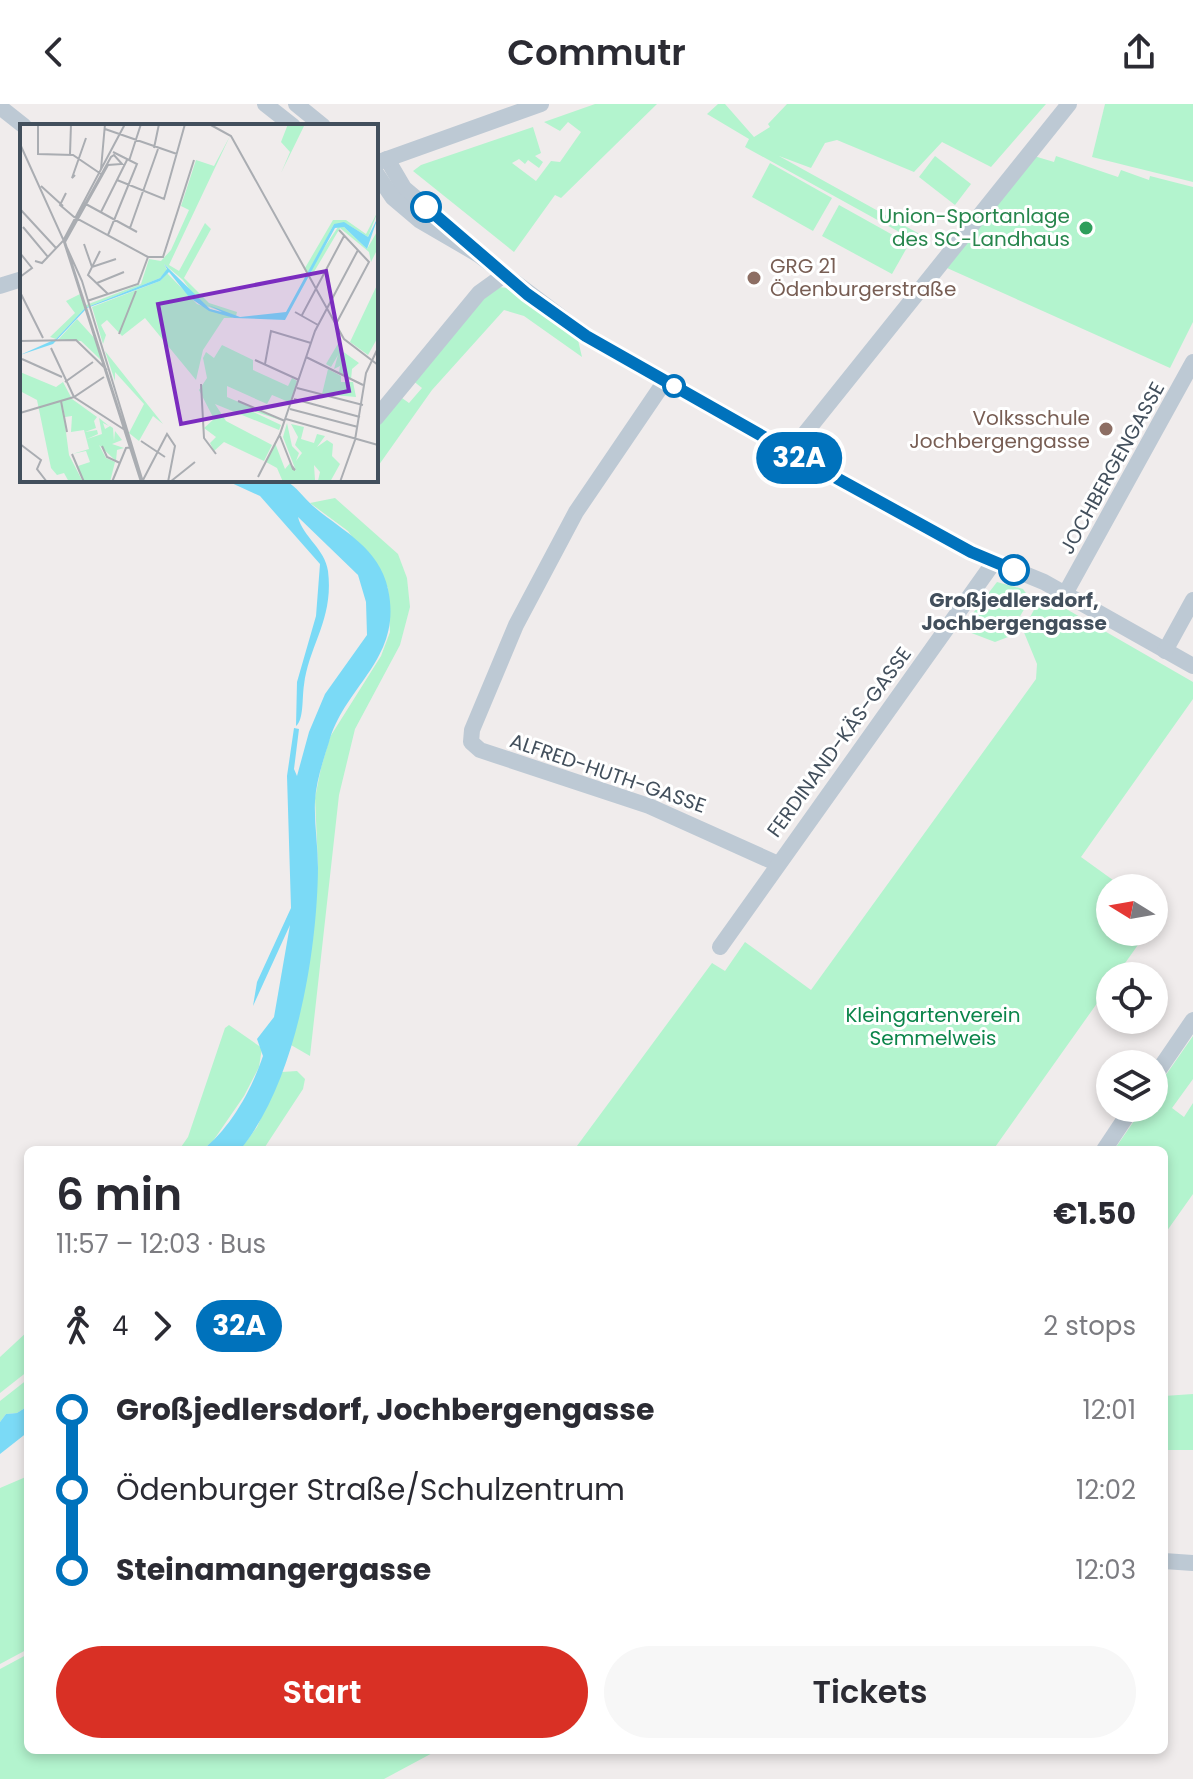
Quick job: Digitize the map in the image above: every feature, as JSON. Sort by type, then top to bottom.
[{"type":"street","points":[[265,104],[290,124]]},
{"type":"street","points":[[296,104],[321,124]]},
{"type":"street","points":[[790,452],[1069,104]]},
{"type":"street","points":[[535,105],[380,165],[393,198],[419,220],[479,255],[559,318],[665,381],[790,452],[994,562],[1065,594],[1193,666]]},
{"type":"street","points":[[0,107],[21,124]]},
{"type":"street","points":[[378,411],[479,293],[504,275]]},
{"type":"street","points":[[0,286],[20,280]]},
{"type":"street","name":"JOCHBERGENGASSE","points":[[1065,594],[1193,362]]},
{"type":"street","name":"ALFRED-HUTH-GASSE","points":[[665,381],[576,512],[516,625],[472,730],[471,742],[480,750],[649,806],[776,863]]},
{"type":"street","name":"FERDINAND-KÄS-GASSE","points":[[720,947],[776,863],[994,562]]},
{"type":"street","points":[[1165,651],[1193,600]]},
{"type":"street","points":[[1168,1057],[1193,1020]]},
{"type":"street","points":[[1107,1146],[1123,1122]]},
{"type":"street","points":[[1168,1561],[1193,1563]]},
{"type":"green space","points":[[595,104],[657,104],[561,198],[555,195],[514,252],[413,171],[421,165],[533,127],[541,153],[535,156],[543,162],[539,168],[528,160],[525,164],[519,159],[512,163],[536,181],[551,161],[560,162],[581,132],[568,122],[560,131],[544,122]]},
{"type":"green space","points":[[718,104],[725,104],[754,137],[770,127],[768,124],[787,104],[1046,104],[991,167],[942,142],[914,172],[837,140],[825,143],[811,168],[779,156],[925,237],[921,244],[745,147],[749,139],[707,114]]},
{"type":"green space","name":"Union-Sportanlage des SC-Landhaus","points":[[1105,104],[1193,104],[1193,182],[1092,157]]},
{"type":"green space","points":[[935,156],[971,184],[955,205],[919,177]]},
{"type":"green space","name":"Union-Sportanlage des SC-Landhaus","points":[[1034,156],[1054,162],[1056,156],[1118,177],[1121,170],[1149,180],[1150,176],[1193,187],[1193,322],[1170,368],[947,268]]},
{"type":"green space","points":[[770,163],[832,198],[813,231],[752,197]]},
{"type":"green space","points":[[839,205],[909,244],[892,274],[822,236]]},
{"type":"green space","points":[[499,287],[507,288],[578,340],[582,357],[524,316],[504,310],[432,390],[378,466],[378,423],[402,398],[409,403],[422,388],[412,380],[477,301]]},
{"type":"green space","points":[[335,498],[398,554],[407,578],[410,607],[400,645],[355,729],[339,795],[310,1056],[291,1045],[306,973],[318,865],[315,798],[330,737],[381,656],[390,632],[388,588],[348,531],[310,503]]},
{"type":"green space","points":[[997,582],[1023,589],[1030,599],[1008,637],[995,642],[961,629]]},
{"type":"green space","name":"Kleingartenverein Semmelweis","points":[[1042,595],[1193,682],[1193,699],[1081,857],[1105,874],[1096,874],[1096,946],[1137,946],[1126,962],[1096,962],[1096,1005],[996,1146],[577,1146],[712,963],[725,971],[745,942],[811,990],[1036,679],[1037,664],[1023,630]]},
{"type":"green space","points":[[229,1025],[262,1048],[259,1067],[244,1096],[213,1141],[207,1146],[182,1146],[188,1137],[225,1028]]},
{"type":"green space","points":[[1193,1036],[1193,1079],[1172,1108],[1184,1117],[1193,1103],[1193,1194],[1168,1229],[1168,1146],[1117,1146],[1133,1122],[1168,1122],[1168,1072]]},
{"type":"green space","points":[[297,1071],[305,1079],[303,1089],[266,1146],[243,1146],[257,1127],[282,1072]]},
{"type":"green space","points":[[24,1335],[24,1374],[0,1393],[0,1357]]},
{"type":"green space","points":[[24,1382],[24,1409],[6,1414],[0,1422],[0,1401]]},
{"type":"green space","points":[[1193,1394],[1193,1450],[1168,1450],[1168,1396]]},
{"type":"green space","points":[[24,1478],[24,1651],[0,1664],[0,1488]]},
{"type":"green space","points":[[24,1656],[24,1754],[431,1754],[384,1779],[0,1779],[0,1669]]},
{"type":"water","points":[[229,482],[287,482],[293,486],[358,541],[377,562],[388,589],[390,613],[388,634],[380,653],[337,722],[318,779],[315,801],[317,902],[308,977],[289,1054],[276,1089],[243,1146],[206,1146],[231,1120],[253,1082],[263,1056],[257,1039],[274,1017],[290,925],[253,1006],[257,982],[291,908],[287,776],[294,728],[299,729],[294,769],[297,776],[309,732],[325,694],[367,635],[366,602],[358,575],[298,517],[326,563],[329,588],[296,726],[297,682],[316,616],[320,564],[260,496]]},
{"type":"water","points":[[24,1409],[24,1435],[0,1454],[0,1422],[6,1414]]},
{"type":"bus line","name":"32A","points":[[426,207],[527,294],[586,336],[971,552],[1014,570]]},
{"type":"place","name":"Union-Sportanlage des SC-Landhaus","points":[[1086,228]]},
{"type":"place","name":"GRG 21 Ödenburgerstraße","points":[[754,278]]},
{"type":"place","name":"Volksschule Jochbergengasse","points":[[1106,429]]},
{"type":"place","name":"Großjedlersdorf, Jochbergengasse","points":[[1014,570]]}]
